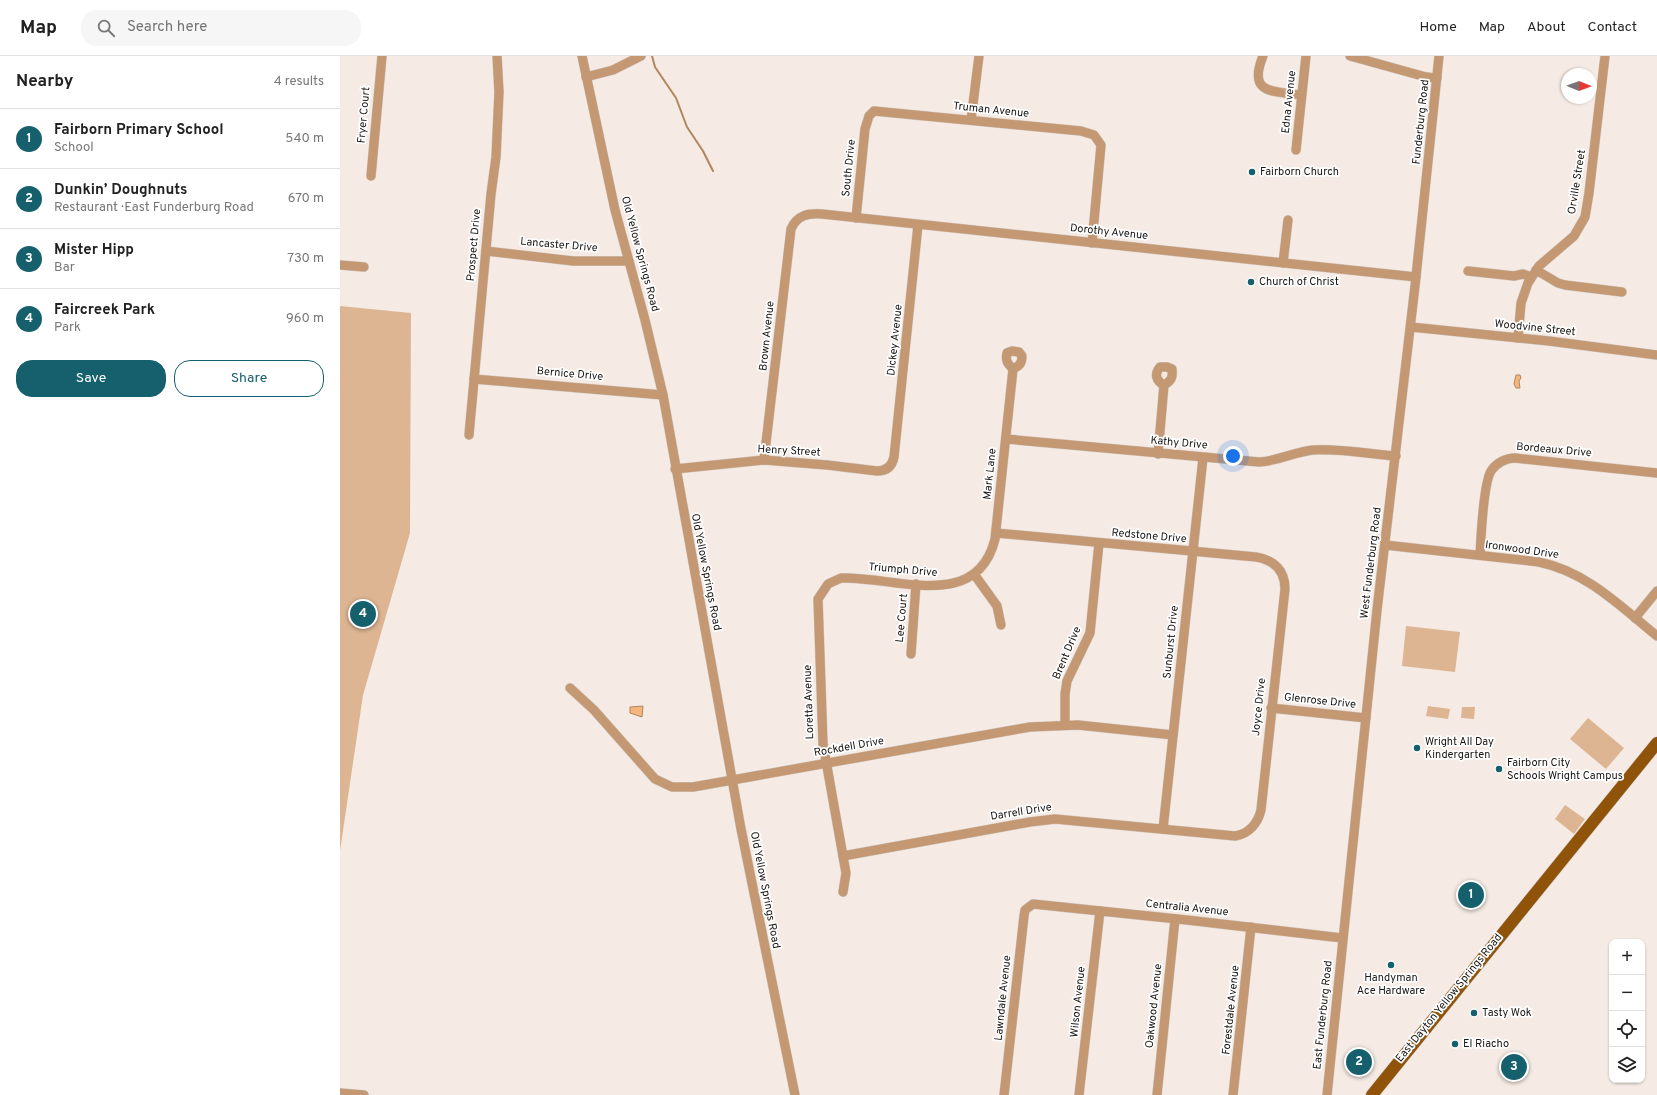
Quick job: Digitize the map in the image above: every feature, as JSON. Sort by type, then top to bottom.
[{"type":"main road","name":"East Dayton Yellow Springs Road","points":[[1372,1095],[1657,743]]},
{"type":"street","name":"Fryer Court","points":[[371,176],[382,56]]},
{"type":"street","name":"Prospect Drive","points":[[469,435],[496,157],[500,92],[497,56]]},
{"type":"street","name":"Old Yellow Springs Road","points":[[582,56],[615,210],[653,351],[663,395],[675,469],[732,781],[795,1095]]},
{"type":"street","points":[[586,77],[613,70],[640,56]]},
{"type":"street","points":[[971,120],[979,56]]},
{"type":"street","points":[[1263,56],[1259,73],[1259,81],[1262,87],[1275,93],[1301,95]]},
{"type":"street","name":"Edna Avenue","points":[[1296,150],[1306,56]]},
{"type":"street","points":[[1350,56],[1426,77],[1438,78]]},
{"type":"street","name":"Funderburg Road","points":[[1426,191],[1439,56]]},
{"type":"street","name":"Orville Street","points":[[1518,338],[1521,304],[1534,273],[1546,259],[1570,240],[1578,230],[1585,217],[1590,193],[1605,56]]},
{"type":"street","name":"Truman Avenue","points":[[867,121],[871,113],[878,110],[1091,133],[1099,140],[1101,145],[1092,243]]},
{"type":"street","name":"South Drive","points":[[856,218],[867,121]]},
{"type":"street","name":"West Funderburg Road","points":[[1342,938],[1426,191]]},
{"type":"street","name":"Dorothy Avenue","points":[[799,217],[812,213],[1416,277]]},
{"type":"street","name":"Brown Avenue","points":[[764,460],[791,229],[799,217]]},
{"type":"street","points":[[1283,263],[1288,220]]},
{"type":"street","name":"Dickey Avenue","points":[[894,457],[918,225]]},
{"type":"street","name":"Lancaster Drive","points":[[486,251],[573,261],[629,261]]},
{"type":"street","points":[[340,265],[364,267]]},
{"type":"street","points":[[1468,271],[1514,276],[1534,273],[1565,285],[1622,292]]},
{"type":"street","name":"Woodvine Street","points":[[1411,326],[1657,355]]},
{"type":"street","name":"Mark Lane","points":[[974,574],[990,556],[996,533],[1013,369]]},
{"type":"street","name":"Bernice Drive","points":[[474,379],[663,395]]},
{"type":"street","points":[[1158,454],[1164,385]]},
{"type":"street","name":"Kathy Drive","points":[[1006,439],[1259,462],[1271,461],[1305,452],[1320,450],[1396,456]]},
{"type":"street","name":"Henry Street","points":[[675,469],[764,460],[877,471],[884,470],[889,467],[894,457]]},
{"type":"street","name":"Sunburst Drive","points":[[1163,829],[1203,458]]},
{"type":"street","name":"Bordeaux Drive","points":[[1480,556],[1488,478],[1495,466],[1504,460],[1515,458],[1657,472]]},
{"type":"street","name":"Redstone Drive","points":[[996,533],[1266,559],[1279,568],[1285,584]]},
{"type":"street","name":"Brent Drive","points":[[1065,725],[1065,694],[1067,681],[1090,633],[1099,543]]},
{"type":"street","name":"Ironwood Drive","points":[[1385,545],[1539,562],[1561,567],[1592,583],[1657,636]]},
{"type":"street","points":[[974,574],[997,606],[1001,625]]},
{"type":"street","name":"Triumph Drive","points":[[828,584],[836,579],[845,578],[934,586],[951,585],[974,574]]},
{"type":"street","name":"Loretta Avenue","points":[[828,584],[820,593],[817,605],[823,744],[846,877],[843,892]]},
{"type":"street","name":"Lee Court","points":[[911,654],[916,584]]},
{"type":"street","name":"Joyce Drive","points":[[1250,830],[1257,820],[1261,810],[1285,584]]},
{"type":"street","points":[[1635,618],[1657,591]]},
{"type":"street","name":"Rockdell Drive","points":[[570,688],[594,710],[651,776],[659,782],[672,787],[688,788],[732,781],[1020,728],[1065,725],[1173,735]]},
{"type":"street","name":"Glenrose Drive","points":[[1272,708],[1366,718]]},
{"type":"street","name":"Darrell Drive","points":[[843,856],[1049,819],[1084,820],[1235,836],[1250,830]]},
{"type":"street","name":"Centralia Avenue","points":[[1029,906],[1037,904],[1342,938]]},
{"type":"street","name":"Lawndale Avenue","points":[[1004,1095],[1024,916],[1029,906]]},
{"type":"street","name":"Wilson Avenue","points":[[1079,1095],[1100,911]]},
{"type":"street","name":"Oakwood Avenue","points":[[1157,1095],[1176,919]]},
{"type":"street","name":"Forestdale Avenue","points":[[1233,1095],[1251,927]]},
{"type":"street","name":"East Funderburg Road","points":[[1327,1095],[1342,938]]},
{"type":"street","points":[[340,1093],[364,1095]]},
{"type":"shaded area","points":[[340,306],[411,313],[410,533],[363,695],[340,851]]},
{"type":"shaded area","points":[[1516,375],[1520,375],[1521,378],[1519,381],[1520,388],[1516,388],[1514,384]]},
{"type":"shaded area","points":[[1406,626],[1460,632],[1455,672],[1402,666]]},
{"type":"shaded area","points":[[643,706],[642,717],[630,713],[630,707]]},
{"type":"shaded area","points":[[1428,706],[1450,709],[1448,719],[1426,716]]},
{"type":"shaded area","points":[[1462,707],[1475,707],[1474,719],[1461,718]]},
{"type":"shaded area","points":[[1588,718],[1624,748],[1606,769],[1570,739]]},
{"type":"shaded area","points":[[1565,805],[1585,819],[1574,834],[1555,819]]},
{"type":"waterway","points":[[652,56],[655,67],[676,98],[687,127],[703,151],[713,171]]},
{"type":"place","name":"Fairborn Church","points":[[1252,172]]},
{"type":"place","name":"Church of Christ","points":[[1251,282]]},
{"type":"place","name":"Faircreek Park","points":[[363,614]]},
{"type":"place","name":"Wright All Day Kindergarten","points":[[1417,748]]},
{"type":"place","name":"Fairborn City Schools Wright Campus","points":[[1499,769]]},
{"type":"place","name":"Fairborn Primary School","points":[[1471,895]]},
{"type":"place","name":"Handyman Ace Hardware","points":[[1391,965]]},
{"type":"place","name":"Tasty Wok","points":[[1474,1013]]},
{"type":"place","name":"El Riacho","points":[[1455,1044]]},
{"type":"place","name":"Dunkin’ Doughnuts","points":[[1359,1062]]},
{"type":"place","name":"Mister Hipp","points":[[1514,1067]]}]
